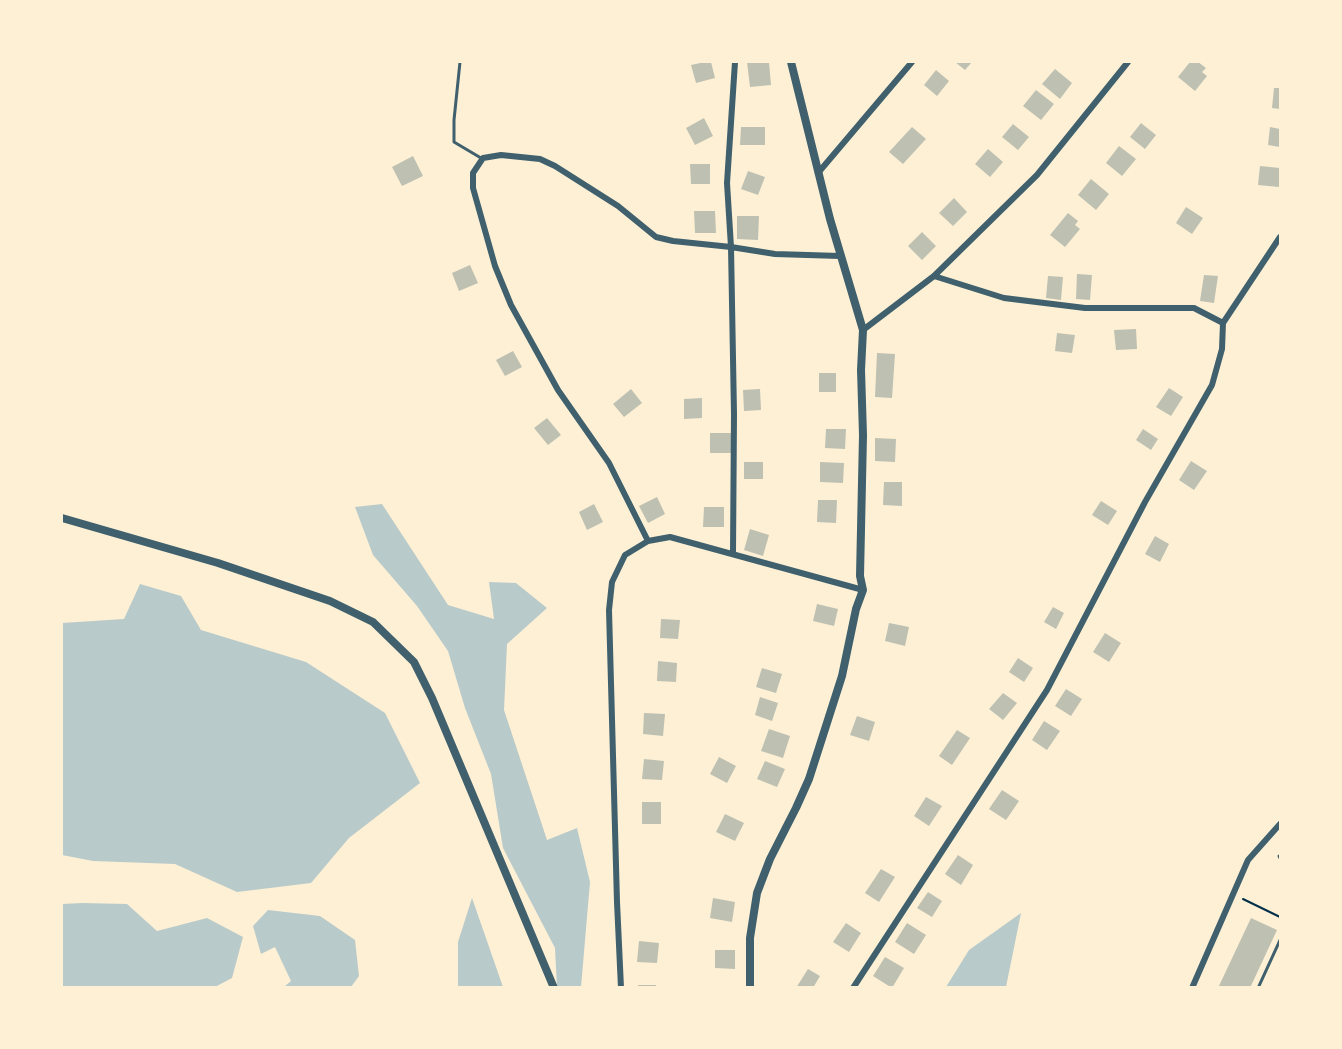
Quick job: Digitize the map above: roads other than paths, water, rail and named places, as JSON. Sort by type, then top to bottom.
[{"type":"street","points":[[733,553],[734,414],[731,247],[727,183],[735,62]]},
{"type":"street","points":[[750,987],[750,938],[758,893],[770,859],[809,778],[842,676],[856,609],[863,590],[860,565],[863,330],[840,256],[791,62]]},
{"type":"street","points":[[818,173],[912,62]]},
{"type":"street","points":[[863,330],[934,276],[1037,175],[1128,62]]},
{"type":"street","points":[[648,541],[609,463],[558,390],[511,305],[495,266],[473,188],[473,173],[483,158],[501,155],[540,159],[555,165],[618,206],[656,237],[774,254],[840,256]]},
{"type":"street","points":[[853,987],[1047,690],[1145,502],[1212,385],[1222,349],[1223,323],[1281,237]]},
{"type":"street","points":[[934,276],[1004,298],[1085,308],[1194,308],[1223,323]]},
{"type":"street","points":[[62,518],[218,563],[330,601],[372,622],[381,630],[414,662],[432,698],[554,987]]},
{"type":"street","points":[[621,987],[609,610],[612,582],[625,555],[648,541],[670,537],[863,590]]},
{"type":"street","points":[[1192,987],[1248,860],[1281,824]]},
{"type":"lane","points":[[460,62],[454,142],[483,158]]},
{"type":"lane","points":[[1258,987],[1281,940]]}]
